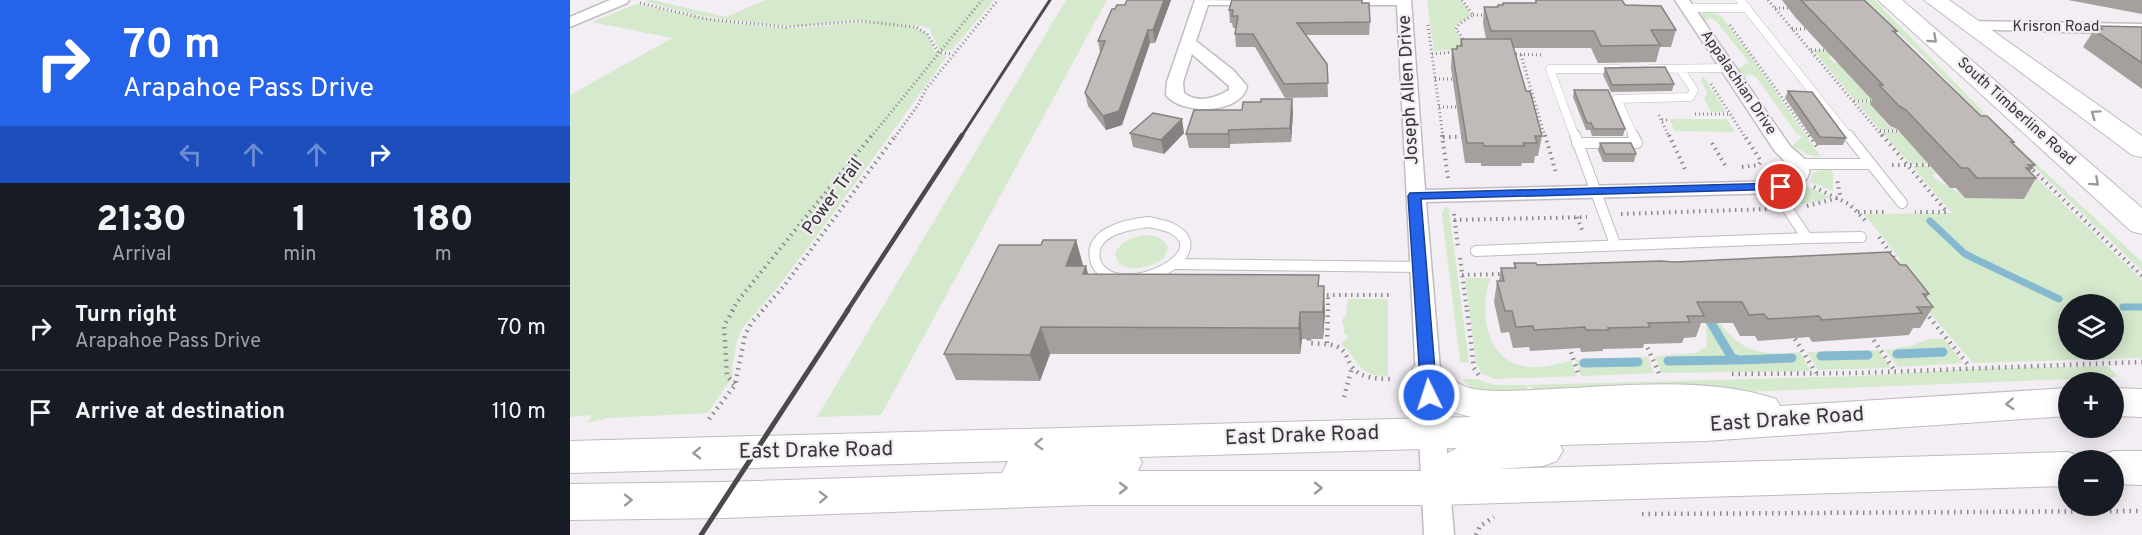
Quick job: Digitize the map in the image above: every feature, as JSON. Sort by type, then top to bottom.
[{"type":"main road","name":"South Timberline Road","points":[[1889,0],[2142,224]]},
{"type":"main road","name":"South Timberline Road","points":[[1935,0],[2142,149]]},
{"type":"main road","points":[[1410,378],[1465,401],[1497,404],[1636,400],[1738,403],[1769,410],[1795,420]]},
{"type":"main road","name":"East Drake Road","points":[[570,457],[1705,426],[2058,402]]},
{"type":"main road","points":[[2124,402],[2142,403]]},
{"type":"main road","points":[[1436,488],[1455,468],[1485,455],[1507,451],[1619,447],[1711,438],[1795,420]]},
{"type":"main road","points":[[943,493],[986,479],[1073,465],[1199,458],[1415,453],[1424,448],[1432,432]]},
{"type":"main road","points":[[2124,468],[2142,468]]},
{"type":"main road","points":[[570,502],[723,500],[1088,488],[1436,488],[2058,469]]},
{"type":"street","points":[[570,22],[604,7],[629,1]]},
{"type":"street","points":[[1189,42],[1202,1],[1273,1]]},
{"type":"street","points":[[1319,1],[1404,1]]},
{"type":"street","name":"Joseph Allen Drive","points":[[1404,1],[1420,267],[1410,378],[1432,432],[1439,535]]},
{"type":"street","points":[[584,2],[604,7]]},
{"type":"street","name":"Appalachian Drive","points":[[1685,4],[1783,150],[1798,164]]},
{"type":"street","name":"Krisron Road","points":[[1969,26],[2142,29]]},
{"type":"street","points":[[1415,196],[1787,186],[1798,174],[1798,164]]},
{"type":"lane","points":[[1740,0],[1902,203]]},
{"type":"lane","points":[[1685,4],[1747,8]]},
{"type":"lane","points":[[1645,69],[1728,68]]},
{"type":"lane","points":[[1614,244],[1550,69],[1633,69]]},
{"type":"lane","points":[[1577,143],[1637,143],[1617,99],[1690,97],[1694,90],[1680,69]]},
{"type":"lane","points":[[1798,164],[1870,164]]},
{"type":"lane","points":[[1773,187],[1807,238]]},
{"type":"lane","points":[[1175,264],[1183,254],[1185,245],[1182,236],[1174,228],[1156,223],[1134,223],[1119,228],[1098,242],[1093,252],[1093,261],[1098,269],[1107,276],[1120,279],[1150,277],[1164,272],[1175,264],[1420,267]]},
{"type":"lane","points":[[1476,251],[1614,244],[1861,237]]},
{"type":"path","points":[[735,384],[727,376],[724,326],[736,302],[982,0]]},
{"type":"path","name":"Power Trail","points":[[709,419],[735,384],[745,335],[753,322],[784,286],[840,212],[918,105],[926,89],[998,0]]},
{"type":"path","points":[[1462,0],[1473,15]]},
{"type":"path","points":[[629,1],[706,19],[786,27],[860,21],[909,26],[924,30],[940,53]]},
{"type":"path","points":[[1774,8],[1791,8]]},
{"type":"path","points":[[1469,45],[1462,40],[1456,29],[1459,24],[1472,18],[1473,15],[1493,15]]},
{"type":"path","points":[[1724,17],[1770,78],[1824,157]]},
{"type":"path","points":[[1428,21],[1450,175],[1449,183]]},
{"type":"path","points":[[1792,29],[1809,29]]},
{"type":"path","points":[[1532,46],[1535,55]]},
{"type":"path","points":[[1810,50],[1828,50]]},
{"type":"path","points":[[1432,54],[1462,51]]},
{"type":"path","points":[[940,53],[953,54]]},
{"type":"path","points":[[1503,53],[1546,55]]},
{"type":"path","points":[[1521,55],[1526,78],[1556,172],[1544,173]]},
{"type":"path","points":[[1706,76],[1761,161],[1755,166],[1716,168]]},
{"type":"path","points":[[1526,78],[1535,78]]},
{"type":"path","points":[[1435,79],[1454,79]]},
{"type":"path","points":[[1854,101],[1873,101]]},
{"type":"path","points":[[1439,107],[1458,107]]},
{"type":"path","points":[[1528,108],[1536,108]]},
{"type":"path","points":[[1659,114],[1685,169]]},
{"type":"path","points":[[1695,114],[1731,114]]},
{"type":"path","points":[[1662,120],[1670,120]]},
{"type":"path","points":[[1729,121],[1735,121]]},
{"type":"path","points":[[1880,131],[1899,131]]},
{"type":"path","points":[[1443,137],[1463,137]]},
{"type":"path","points":[[1538,137],[1545,137]]},
{"type":"path","points":[[1712,143],[1726,167]]},
{"type":"path","points":[[1887,165],[1931,165]]},
{"type":"path","points":[[2019,165],[2028,165],[2142,276]]},
{"type":"path","points":[[1675,169],[1696,168]]},
{"type":"path","points":[[1801,207],[1813,206],[1838,198],[1840,195],[1837,188],[1837,173]]},
{"type":"path","points":[[1452,206],[1474,368],[1478,376],[1484,379]]},
{"type":"path","points":[[1618,214],[1776,208]]},
{"type":"path","points":[[1454,220],[1593,216]]},
{"type":"path","points":[[1316,295],[1392,295]]},
{"type":"path","points":[[1327,343],[1328,295]]},
{"type":"path","points":[[1918,303],[1970,367]]},
{"type":"path","points":[[1869,333],[1895,372]]},
{"type":"path","points":[[1309,339],[1309,343],[1327,343],[1337,346],[1343,351],[1352,367],[1369,377],[1410,378]]},
{"type":"path","points":[[1795,339],[1817,374]]},
{"type":"path","points":[[1644,340],[1660,377],[1649,377]]},
{"type":"path","points":[[1568,344],[1580,380],[1569,380]]},
{"type":"path","points":[[1724,375],[1895,372],[1970,367],[2142,362]]},
{"type":"path","points":[[1344,397],[1352,367]]},
{"type":"path","points":[[1638,514],[2142,511]]},
{"type":"path","points":[[1476,535],[1480,526],[1491,517],[1499,516]]},
{"type":"green space","points":[[652,0],[726,17],[766,0],[994,0],[952,50],[939,51],[930,29],[921,26],[854,20],[801,26],[761,24],[696,15],[644,1]]},
{"type":"green space","points":[[1066,0],[1107,0],[881,415],[817,417]]},
{"type":"green space","points":[[1427,0],[1460,0],[1469,10],[1470,17],[1457,24],[1454,29],[1464,43],[1460,49],[1434,51]]},
{"type":"green space","points":[[1862,0],[1874,0],[2015,144],[2142,262],[2142,271],[1918,51]]},
{"type":"green space","points":[[637,4],[712,19],[768,27],[804,28],[870,22],[903,25],[926,34],[935,52],[947,56],[830,218],[774,292],[743,327],[737,340],[732,368],[733,376],[708,413],[608,418],[587,423],[593,415],[570,417],[570,95],[672,38],[592,22]]},
{"type":"green space","points":[[1711,12],[1722,17],[1821,157],[1809,155],[1794,147],[1793,145],[1802,137],[1796,133],[1756,77],[1749,74],[1744,78],[1737,70],[1749,62],[1715,20],[1709,18],[1704,22],[1701,17],[1702,13]]},
{"type":"green space","points":[[1813,50],[1829,50],[1832,56],[1829,57],[1834,63],[1839,63],[1872,100],[1855,100]]},
{"type":"green space","points":[[1703,76],[1726,112],[1711,112],[1704,99],[1707,93],[1701,80]]},
{"type":"green space","points":[[1857,102],[1874,102],[1889,126],[1898,130],[1880,130]]},
{"type":"green space","points":[[1669,119],[1727,119],[1735,132],[1675,131]]},
{"type":"green space","points":[[1882,132],[1900,132],[1929,164],[1910,164]]},
{"type":"green space","points":[[1912,166],[1931,166],[1936,174],[1932,175],[1965,198],[2022,199],[2024,166],[2142,280],[2142,305],[2124,306],[2124,294],[2058,294],[2058,360],[2074,360],[1973,363],[1886,261],[1901,260],[1864,214],[1952,213]]},
{"type":"green space","points":[[1829,169],[1833,173],[1833,191],[1810,182],[1813,172]]},
{"type":"green space","points":[[1806,186],[1831,197],[1818,202],[1798,204],[1792,194]]},
{"type":"green space","points":[[1445,206],[1449,209],[1469,363],[1460,362],[1442,214]]},
{"type":"green space","points":[[1148,235],[1160,238],[1164,242],[1168,248],[1164,258],[1151,265],[1136,268],[1128,268],[1117,261],[1115,253],[1121,245],[1138,236]]},
{"type":"green space","points":[[1465,278],[1490,278],[1485,306],[1486,320],[1494,346],[1503,356],[1514,363],[1529,367],[1571,361],[1577,376],[1495,379],[1481,373],[1476,362]]},
{"type":"green space","points":[[1695,279],[1723,327],[1733,338],[1760,352],[1778,354],[1800,352],[1811,371],[1662,373],[1655,356],[1696,353],[1707,346],[1706,324],[1683,280]]},
{"type":"green space","points":[[1348,299],[1388,299],[1388,376],[1378,376],[1365,371],[1341,344],[1348,337],[1343,332],[1345,328],[1342,323],[1346,316]]},
{"type":"green space","points":[[2124,308],[2142,309],[2142,358],[2124,359]]},
{"type":"green space","points":[[1928,339],[1944,339],[1963,363],[1898,367],[1885,350],[1911,346]]},
{"type":"green space","points":[[1878,350],[1891,368],[1818,370],[1807,352]]},
{"type":"green space","points":[[1648,357],[1654,373],[1581,376],[1576,360]]},
{"type":"green space","points":[[2108,366],[2114,372],[2058,372],[2058,379],[1742,392],[1549,396],[1527,385],[1528,395],[1483,394],[1468,386],[1463,379],[1477,379],[1494,385],[1526,385],[1862,376],[1971,369]]},
{"type":"building","points":[[1127,0],[1164,0],[1153,30],[1148,30],[1119,111],[1103,116],[1085,93],[1105,41],[1098,41],[1112,9],[1115,9],[1117,5],[1125,5]]},
{"type":"building","points":[[1232,0],[1362,0],[1362,3],[1369,3],[1370,22],[1297,23],[1327,64],[1328,83],[1284,84],[1253,34],[1235,34],[1238,16],[1232,16],[1233,10],[1229,10]]},
{"type":"building","points":[[1536,0],[1622,0],[1625,5],[1661,6],[1676,30],[1651,30],[1660,45],[1601,46],[1594,31],[1491,31],[1484,7],[1498,7],[1503,3],[1536,3]]},
{"type":"building","points":[[1801,0],[1864,0],[1981,116],[1987,116],[2014,142],[2011,142],[2035,165],[2028,165],[2032,168],[2026,168],[2036,178],[1977,178],[1968,168],[1961,168],[1879,85],[1883,85]]},
{"type":"building","points":[[2097,26],[2142,27],[2142,63],[2094,30],[2102,29]]},
{"type":"building","points":[[1461,39],[1511,39],[1526,91],[1530,91],[1542,136],[1535,136],[1537,143],[1523,143],[1524,146],[1484,146],[1483,143],[1467,143],[1452,49],[1462,46]]},
{"type":"building","points":[[1665,67],[1674,84],[1612,85],[1605,68]]},
{"type":"building","points":[[1574,90],[1608,90],[1625,129],[1594,129],[1591,123],[1587,123]]},
{"type":"building","points":[[1788,91],[1812,92],[1846,138],[1820,137]]},
{"type":"building","points":[[1261,99],[1292,99],[1290,128],[1229,130],[1228,134],[1186,134],[1194,110],[1242,110],[1243,102],[1261,102]]},
{"type":"building","points":[[1153,113],[1182,119],[1161,140],[1130,133]]},
{"type":"building","points":[[1600,143],[1631,143],[1636,154],[1605,154]]},
{"type":"building","points":[[1043,240],[1076,240],[1066,266],[1086,266],[1083,274],[1319,275],[1318,286],[1324,286],[1323,312],[1300,312],[1299,328],[1041,327],[1030,355],[944,354],[999,245],[1041,245]]},
{"type":"building","points":[[1889,252],[1900,265],[1906,265],[1929,294],[1923,294],[1933,307],[1917,307],[1922,313],[1822,320],[1819,316],[1768,319],[1764,314],[1749,315],[1742,302],[1697,302],[1704,316],[1687,316],[1690,322],[1648,323],[1650,327],[1608,328],[1609,330],[1586,330],[1585,327],[1534,330],[1533,326],[1516,327],[1512,311],[1505,311],[1497,281],[1504,281],[1501,268],[1516,268],[1514,263],[1536,263],[1537,265],[1676,262]]},
{"type":"waterway","points":[[1930,221],[1965,254],[2058,299]]},
{"type":"waterway","points":[[2124,307],[2142,307]]},
{"type":"waterway","points":[[1707,316],[1732,358],[1739,360],[1792,358]]},
{"type":"waterway","points":[[1897,354],[1943,352]]},
{"type":"waterway","points":[[1821,356],[1868,355]]},
{"type":"waterway","points":[[1668,361],[1736,360]]},
{"type":"waterway","points":[[1584,363],[1638,362]]},
{"type":"railway","points":[[961,137],[1050,0]]},
{"type":"railway","points":[[847,311],[962,135]]},
{"type":"railway","points":[[701,535],[848,310]]},
{"type":"route","points":[[1429,395],[1415,196],[1781,187]]}]
